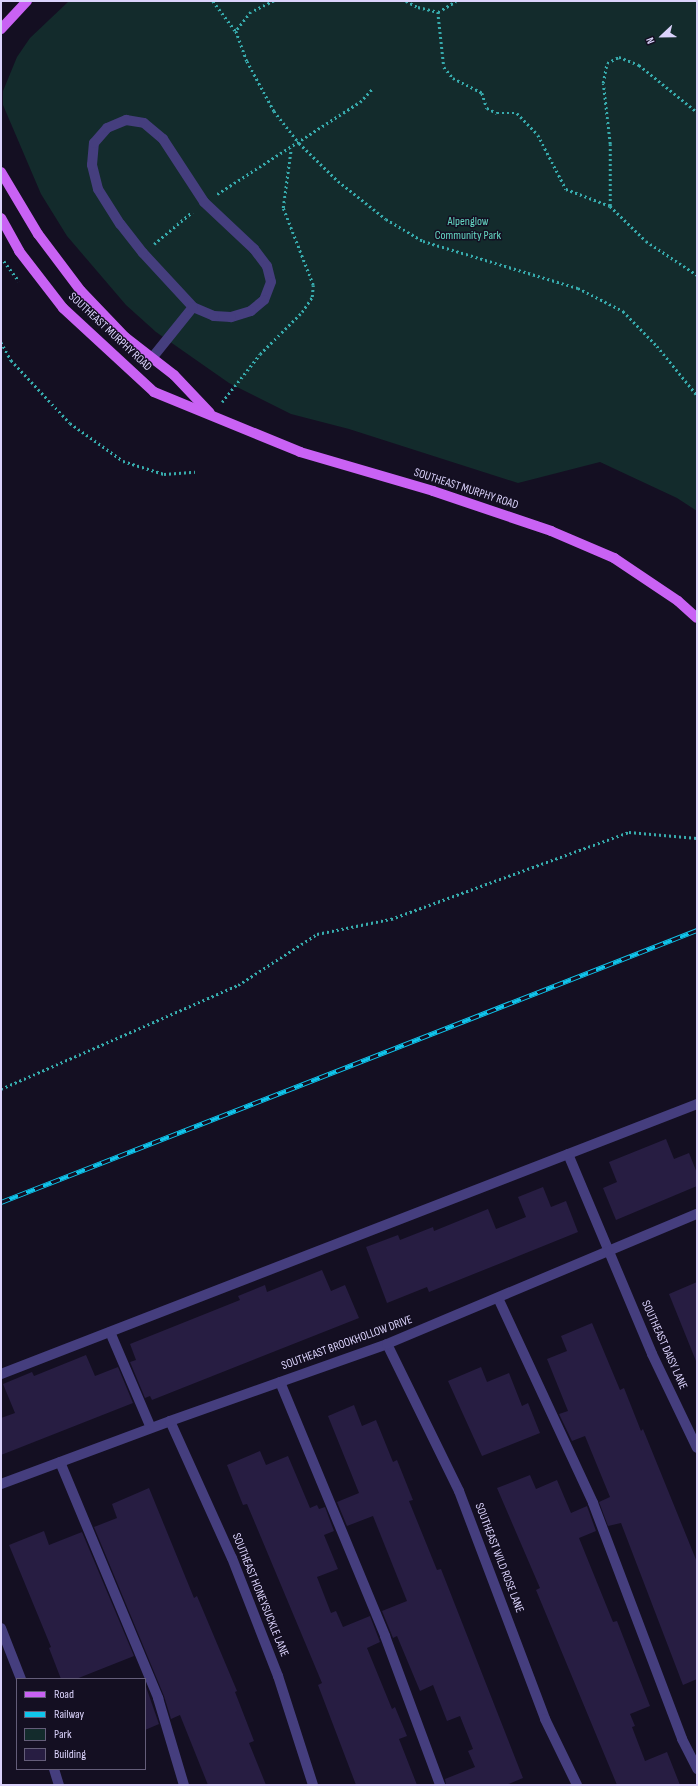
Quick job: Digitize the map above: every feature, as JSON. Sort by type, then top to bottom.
[{"type":"main road","points":[[1,29],[27,1]]},
{"type":"main road","name":"SOUTHEAST MURPHY ROAD","points":[[1,172],[38,234],[81,291],[125,337],[174,374],[212,416]]},
{"type":"main road","name":"SOUTHEAST MURPHY ROAD","points":[[1,218],[19,251],[63,308],[154,392],[300,452],[433,492],[551,531],[614,558],[678,601],[697,618]]},
{"type":"street","points":[[126,120],[144,123],[163,139],[204,202],[229,228],[254,249],[267,266],[271,282],[264,300],[251,311],[232,317],[214,316],[194,306],[143,253],[98,189],[92,165],[94,143],[107,128],[126,120]]},
{"type":"street","points":[[152,358],[194,306]]},
{"type":"street","points":[[1,1374],[697,1104]]},
{"type":"street","name":"SOUTHEAST DAISY LANE","points":[[568,1154],[611,1251],[652,1354],[697,1448]]},
{"type":"street","name":"SOUTHEAST BROOKHOLLOW DRIVE","points":[[1,1484],[170,1421],[387,1344],[697,1214]]},
{"type":"street","points":[[498,1298],[593,1503],[682,1739],[697,1769]]},
{"type":"street","points":[[110,1332],[151,1428]]},
{"type":"street","name":"SOUTHEAST WILD ROSE LANE","points":[[387,1344],[459,1491],[545,1719],[577,1785]]},
{"type":"street","points":[[280,1382],[386,1636],[440,1785]]},
{"type":"street","name":"SOUTHEAST HONEYSUCKLE LANE","points":[[170,1421],[246,1594],[278,1676],[313,1785]]},
{"type":"street","points":[[60,1462],[158,1698],[184,1785]]},
{"type":"street","points":[[1,1628],[21,1678]]},
{"type":"street","points":[[54,1770],[59,1785]]},
{"type":"path","points":[[213,1],[236,31],[257,82],[274,111],[299,143],[338,181],[386,219],[423,241],[578,288],[623,311],[657,346],[697,395]]},
{"type":"path","points":[[236,31],[251,12],[274,1]]},
{"type":"path","points":[[406,1],[418,7],[438,12],[456,1]]},
{"type":"path","points":[[438,12],[444,67],[453,78],[482,92],[487,108],[497,114],[517,114],[538,135],[566,189],[610,206],[646,241],[697,275]]},
{"type":"path","points":[[610,206],[610,144],[603,83],[607,63],[619,57],[639,65],[697,112]]},
{"type":"path","points":[[143,253],[204,202],[299,143],[360,102],[372,89]]},
{"type":"path","points":[[1,342],[11,360],[70,423],[123,461],[164,474],[195,472]]},
{"type":"path","points":[[1,1089],[238,985],[317,934],[391,919],[628,832],[697,838]]},
{"type":"green space","name":"Alpenglow Community Park","points":[[69,1],[697,1],[697,511],[677,498],[600,462],[518,483],[349,429],[291,414],[229,383],[156,332],[126,305],[67,236],[41,194],[3,105],[3,91],[17,57],[30,38]]},
{"type":"building","points":[[666,1139],[674,1159],[689,1153],[697,1173],[697,1186],[616,1220],[603,1188],[617,1182],[609,1162]]},
{"type":"building","points":[[543,1187],[551,1207],[566,1201],[578,1232],[429,1292],[427,1287],[387,1303],[366,1247],[398,1235],[400,1240],[433,1227],[434,1231],[488,1209],[496,1229],[526,1217],[518,1197]]},
{"type":"building","points":[[322,1270],[331,1291],[345,1285],[359,1318],[152,1400],[150,1396],[145,1398],[130,1362],[136,1360],[130,1344],[240,1300],[238,1296],[265,1285],[267,1292]]},
{"type":"building","points":[[697,1282],[697,1361],[696,1361],[669,1294]]},
{"type":"building","points":[[592,1323],[620,1390],[624,1388],[641,1431],[643,1429],[697,1562],[697,1679],[683,1685],[621,1523],[608,1526],[599,1502],[610,1497],[585,1436],[572,1441],[559,1414],[568,1411],[547,1359],[567,1351],[561,1336]]},
{"type":"building","points":[[86,1355],[95,1376],[118,1367],[133,1403],[1,1455],[1,1418],[15,1413],[3,1384],[32,1372],[34,1376]]},
{"type":"building","points":[[481,1367],[487,1382],[509,1373],[522,1406],[528,1403],[540,1433],[482,1456],[448,1381]]},
{"type":"building","points":[[354,1405],[362,1426],[376,1420],[393,1462],[397,1460],[413,1500],[409,1501],[437,1570],[441,1569],[523,1778],[506,1785],[446,1785],[445,1779],[475,1767],[468,1751],[473,1749],[460,1716],[447,1721],[433,1685],[420,1691],[397,1636],[393,1638],[382,1611],[407,1601],[373,1516],[347,1526],[337,1502],[359,1493],[328,1416]]},
{"type":"building","points":[[260,1451],[266,1465],[288,1456],[310,1508],[317,1505],[319,1509],[325,1507],[334,1531],[324,1535],[338,1569],[317,1577],[331,1613],[336,1611],[343,1627],[370,1616],[380,1642],[367,1648],[392,1709],[395,1707],[407,1736],[399,1739],[417,1785],[356,1785],[318,1685],[322,1683],[247,1504],[243,1505],[227,1465]]},
{"type":"building","points":[[530,1475],[536,1489],[557,1480],[571,1513],[587,1506],[596,1531],[579,1538],[613,1622],[617,1621],[650,1706],[630,1714],[635,1726],[632,1727],[645,1761],[667,1752],[680,1785],[617,1785],[536,1590],[540,1588],[497,1488]]},
{"type":"building","points":[[149,1488],[194,1598],[197,1596],[237,1691],[235,1692],[254,1741],[249,1743],[266,1785],[208,1785],[180,1715],[171,1719],[164,1696],[94,1527],[117,1518],[112,1504]]},
{"type":"building","points":[[44,1531],[49,1545],[82,1532],[134,1656],[79,1678],[61,1678],[49,1648],[51,1647],[9,1545]]},
{"type":"building","points":[[146,1687],[159,1724],[146,1730]]},
{"type":"railway","points":[[1,1202],[697,930]]}]
